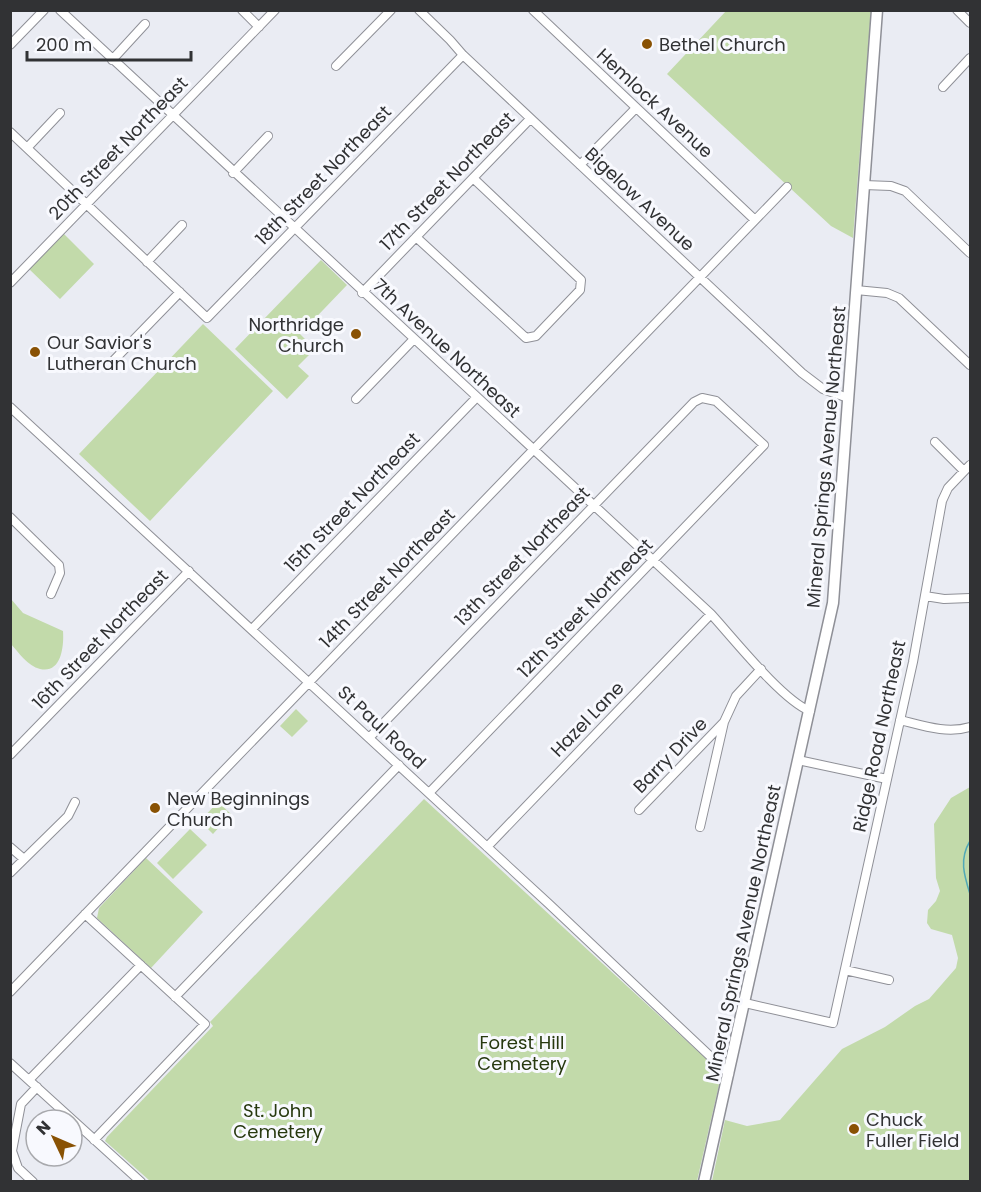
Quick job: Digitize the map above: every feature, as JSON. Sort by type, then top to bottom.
[{"type":"main road","name":"Mineral Springs Avenue Northeast","points":[[704,1182],[833,603],[877,10]]},
{"type":"street","points":[[10,45],[44,10]]},
{"type":"street","name":"7th Avenue Northeast","points":[[60,10],[233,173],[711,614],[761,669],[801,707],[810,711]]},
{"type":"street","points":[[242,10],[259,27]]},
{"type":"street","name":"20th Street Northeast","points":[[10,283],[275,10]]},
{"type":"street","points":[[336,66],[391,10]]},
{"type":"street","name":"Bigelow Avenue","points":[[419,10],[463,55],[802,373],[823,388],[848,398]]},
{"type":"street","name":"Hemlock Avenue","points":[[532,10],[755,220]]},
{"type":"street","points":[[957,10],[970,23]]},
{"type":"street","points":[[112,60],[145,24]]},
{"type":"street","name":"18th Street Northeast","points":[[180,292],[207,318],[463,55]]},
{"type":"street","points":[[943,87],[970,58]]},
{"type":"street","points":[[580,165],[636,108]]},
{"type":"street","points":[[27,148],[60,113]]},
{"type":"street","name":"17th Street Northeast","points":[[362,292],[531,119]]},
{"type":"street","points":[[10,132],[180,292],[114,360]]},
{"type":"street","points":[[233,173],[268,136]]},
{"type":"street","points":[[416,237],[526,338],[536,336],[580,290],[582,284],[579,278],[473,178]]},
{"type":"street","points":[[864,185],[891,186],[905,191],[970,253]]},
{"type":"street","name":"14th Street Northeast","points":[[10,992],[787,187]]},
{"type":"street","points":[[147,262],[182,225]]},
{"type":"street","points":[[856,290],[887,293],[899,298],[970,365]]},
{"type":"street","points":[[356,399],[413,340]]},
{"type":"street","name":"15th Street Northeast","points":[[252,630],[476,398]]},
{"type":"street","name":"12th Street Northeast","points":[[429,793],[764,445],[716,401],[708,398],[700,399]]},
{"type":"street","name":"13th Street Northeast","points":[[369,738],[693,402],[700,399]]},
{"type":"street","name":"St Paul Road","points":[[10,407],[399,765],[729,1074]]},
{"type":"street","points":[[935,442],[967,468]]},
{"type":"street","name":"Ridge Road Northeast","points":[[745,1004],[833,1023],[900,720],[942,501],[948,488],[967,468]]},
{"type":"street","points":[[10,517],[59,565],[60,573],[51,594]]},
{"type":"street","name":"16th Street Northeast","points":[[10,756],[189,571]]},
{"type":"street","points":[[925,596],[944,599],[970,598]]},
{"type":"street","name":"Hazel Lane","points":[[487,847],[711,614]]},
{"type":"street","name":"Barry Drive","points":[[700,827],[724,722],[736,696],[761,669]]},
{"type":"street","points":[[900,720],[953,731],[970,727]]},
{"type":"street","name":"Barry Drive","points":[[639,810],[724,722]]},
{"type":"street","points":[[798,760],[887,779]]},
{"type":"street","points":[[175,997],[399,765]]},
{"type":"street","points":[[10,873],[68,816],[75,802]]},
{"type":"street","points":[[10,847],[24,859]]},
{"type":"street","points":[[85,914],[205,1024],[94,1140]]},
{"type":"street","points":[[29,1080],[141,965]]},
{"type":"street","points":[[844,970],[889,980]]},
{"type":"street","points":[[10,1063],[141,1182]]},
{"type":"street","points":[[33,1182],[18,1168],[12,1151],[21,1104],[37,1087]]},
{"type":"green space","points":[[726,11],[871,11],[853,238],[831,226],[667,74]]},
{"type":"green space","points":[[64,234],[94,264],[60,299],[29,269]]},
{"type":"green space","points":[[321,260],[347,285],[300,334],[315,349],[298,366],[309,376],[287,399],[235,349]]},
{"type":"green space","points":[[203,324],[273,391],[150,521],[79,454]]},
{"type":"green space","points":[[11,599],[23,613],[63,631],[62,650],[53,667],[40,669],[31,665],[11,644]]},
{"type":"green space","points":[[296,709],[308,721],[292,737],[280,726]]},
{"type":"green space","points":[[970,787],[970,1181],[712,1181],[725,1120],[747,1126],[780,1120],[842,1049],[885,1027],[929,999],[956,968],[958,958],[952,935],[931,929],[927,923],[928,910],[936,901],[940,891],[936,878],[934,824],[951,798]]},
{"type":"green space","points":[[424,799],[716,1068],[721,1076],[697,1181],[150,1181],[105,1141],[107,1137],[213,1026],[210,1022]]},
{"type":"green space","points":[[218,802],[231,814],[213,834],[200,821]]},
{"type":"green space","points":[[190,829],[207,845],[173,879],[157,863]]},
{"type":"green space","points":[[146,858],[203,912],[151,968],[97,918],[99,908]]},
{"type":"waterway","points":[[970,841],[964,861],[964,874],[970,894]]},
{"type":"place","name":"Bethel Church","points":[[647,44]]},
{"type":"place","name":"Northridge Church","points":[[356,334]]},
{"type":"place","name":"Our Savior's Lutheran Church","points":[[35,352]]},
{"type":"place","name":"New Beginnings Church","points":[[155,808]]},
{"type":"place","name":"Chuck Fuller Field","points":[[854,1129]]},
{"type":"park label","name":"Forest Hill Cemetery","points":[[522,1052]]},
{"type":"park label","name":"St. John Cemetery","points":[[278,1120]]}]
